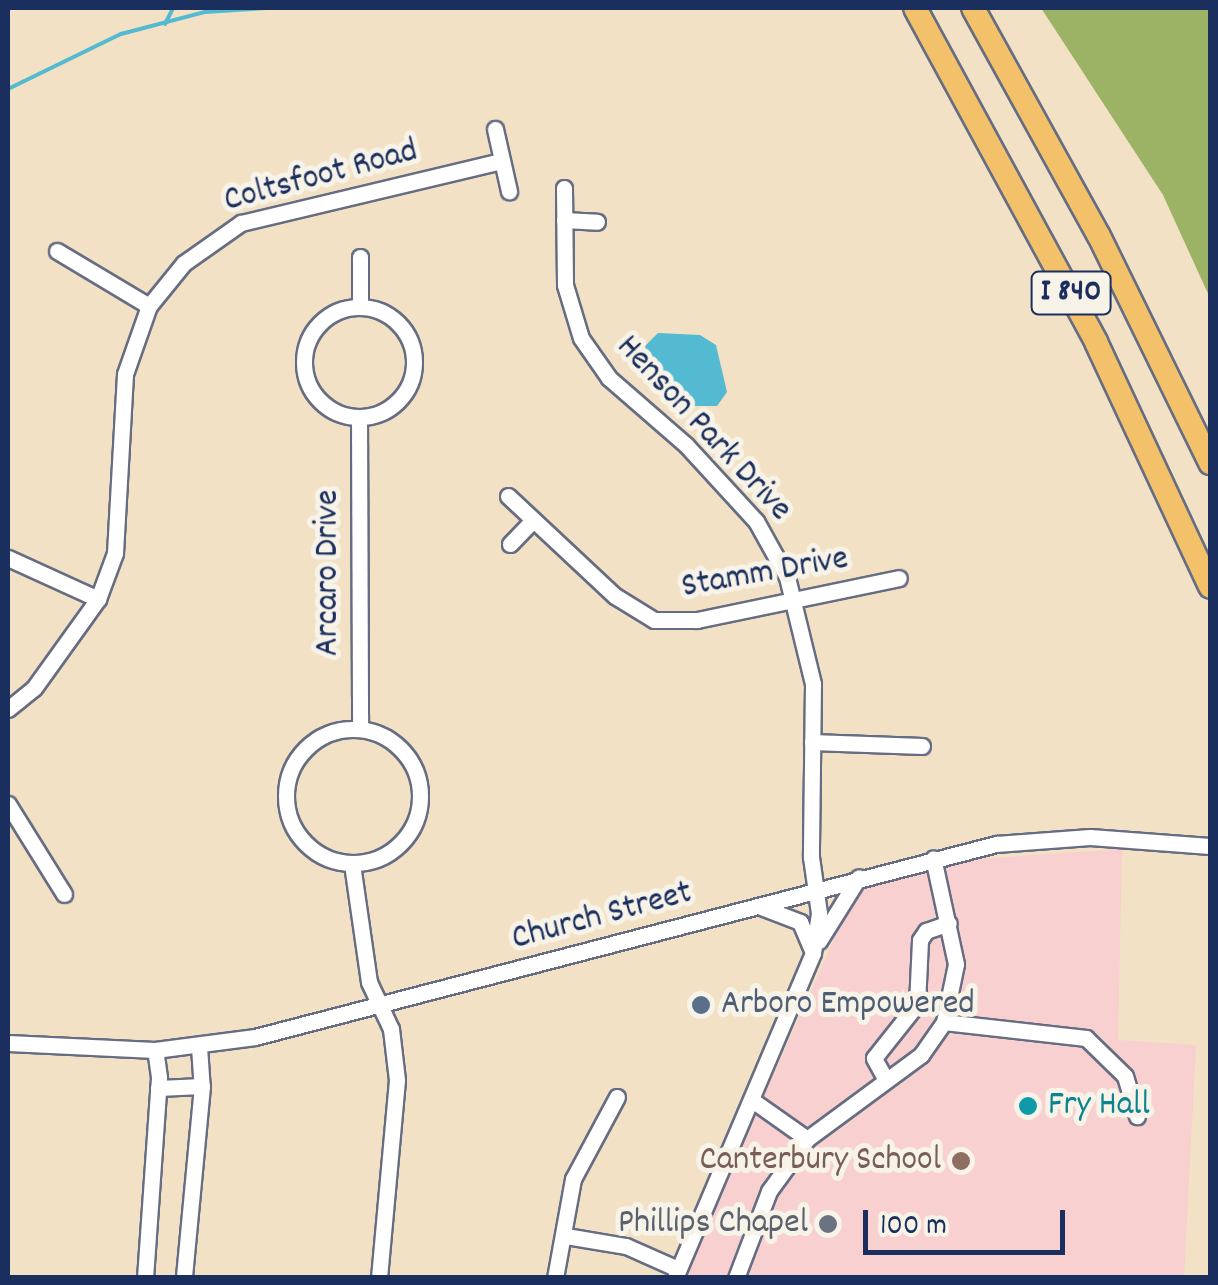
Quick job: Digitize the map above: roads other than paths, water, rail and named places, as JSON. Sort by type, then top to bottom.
[{"type":"highway","name":"I 840","points":[[915,8],[1088,325],[1210,587]]},
{"type":"highway","name":"I 840","points":[[973,8],[1099,236],[1210,463]]},
{"type":"street","points":[[495,129],[509,191]]},
{"type":"street","name":"Coltsfoot Road","points":[[8,709],[34,688],[98,600],[116,554],[125,374],[149,306],[184,263],[241,223],[502,161]]},
{"type":"street","name":"Henson Park Drive","points":[[564,188],[564,286],[581,338],[609,378],[686,445],[756,521],[796,602],[810,661],[816,888],[813,954]]},
{"type":"street","points":[[564,220],[597,222]]},
{"type":"street","points":[[57,251],[149,306]]},
{"type":"street","points":[[360,257],[360,306]]},
{"type":"street","points":[[360,306],[399,323],[415,362],[398,402],[359,417],[320,400],[304,361],[321,322],[360,306]]},
{"type":"street","name":"Arcaro Drive","points":[[359,417],[360,729]]},
{"type":"street","name":"Stamm Drive","points":[[507,502],[533,520],[615,596],[654,620],[697,620],[899,578]]},
{"type":"street","points":[[510,544],[533,520]]},
{"type":"street","points":[[8,558],[98,600]]},
{"type":"street","points":[[360,729],[401,748],[420,788],[419,812],[402,841],[374,860],[352,864],[331,860],[304,842],[288,814],[286,792],[302,752],[328,734],[360,729]]},
{"type":"street","points":[[812,742],[922,746]]},
{"type":"street","points":[[8,804],[64,894]]},
{"type":"street","name":"Church Street","points":[[8,1043],[155,1050],[199,1046],[380,1006],[933,858],[1058,838],[1210,846]]},
{"type":"street","points":[[736,1278],[769,1191],[807,1139],[930,1046],[944,1022],[956,964],[933,858]]},
{"type":"street","points":[[352,864],[369,982],[396,1054],[397,1103],[379,1277]]},
{"type":"street","points":[[566,1236],[626,1246],[676,1273],[813,954],[859,877]]},
{"type":"street","points":[[760,906],[800,922],[813,954]]},
{"type":"street","points":[[886,1080],[874,1058],[916,1004],[920,940],[949,923]]},
{"type":"street","points":[[944,1022],[1086,1038],[1125,1076],[1137,1116]]},
{"type":"street","points":[[184,1278],[202,1086],[199,1046]]},
{"type":"street","points":[[145,1278],[158,1088],[155,1050]]},
{"type":"street","points":[[158,1088],[202,1086]]},
{"type":"street","points":[[555,1278],[566,1236],[573,1179],[617,1097]]},
{"type":"street","points":[[752,1100],[807,1139]]},
{"type":"water","points":[[658,333],[700,335],[716,345],[727,392],[717,406],[692,406],[649,367],[645,346]]},
{"type":"waterway","points":[[165,24],[173,8]]},
{"type":"waterway","points":[[8,89],[121,34],[205,12],[267,8]]},
{"type":"place","name":"Arboro Empowered","points":[[701,1005]]},
{"type":"place","name":"Fry Hall","points":[[1028,1106]]},
{"type":"place","name":"Canterbury School","points":[[961,1161]]},
{"type":"place","name":"Phillips Chapel","points":[[828,1224]]}]
